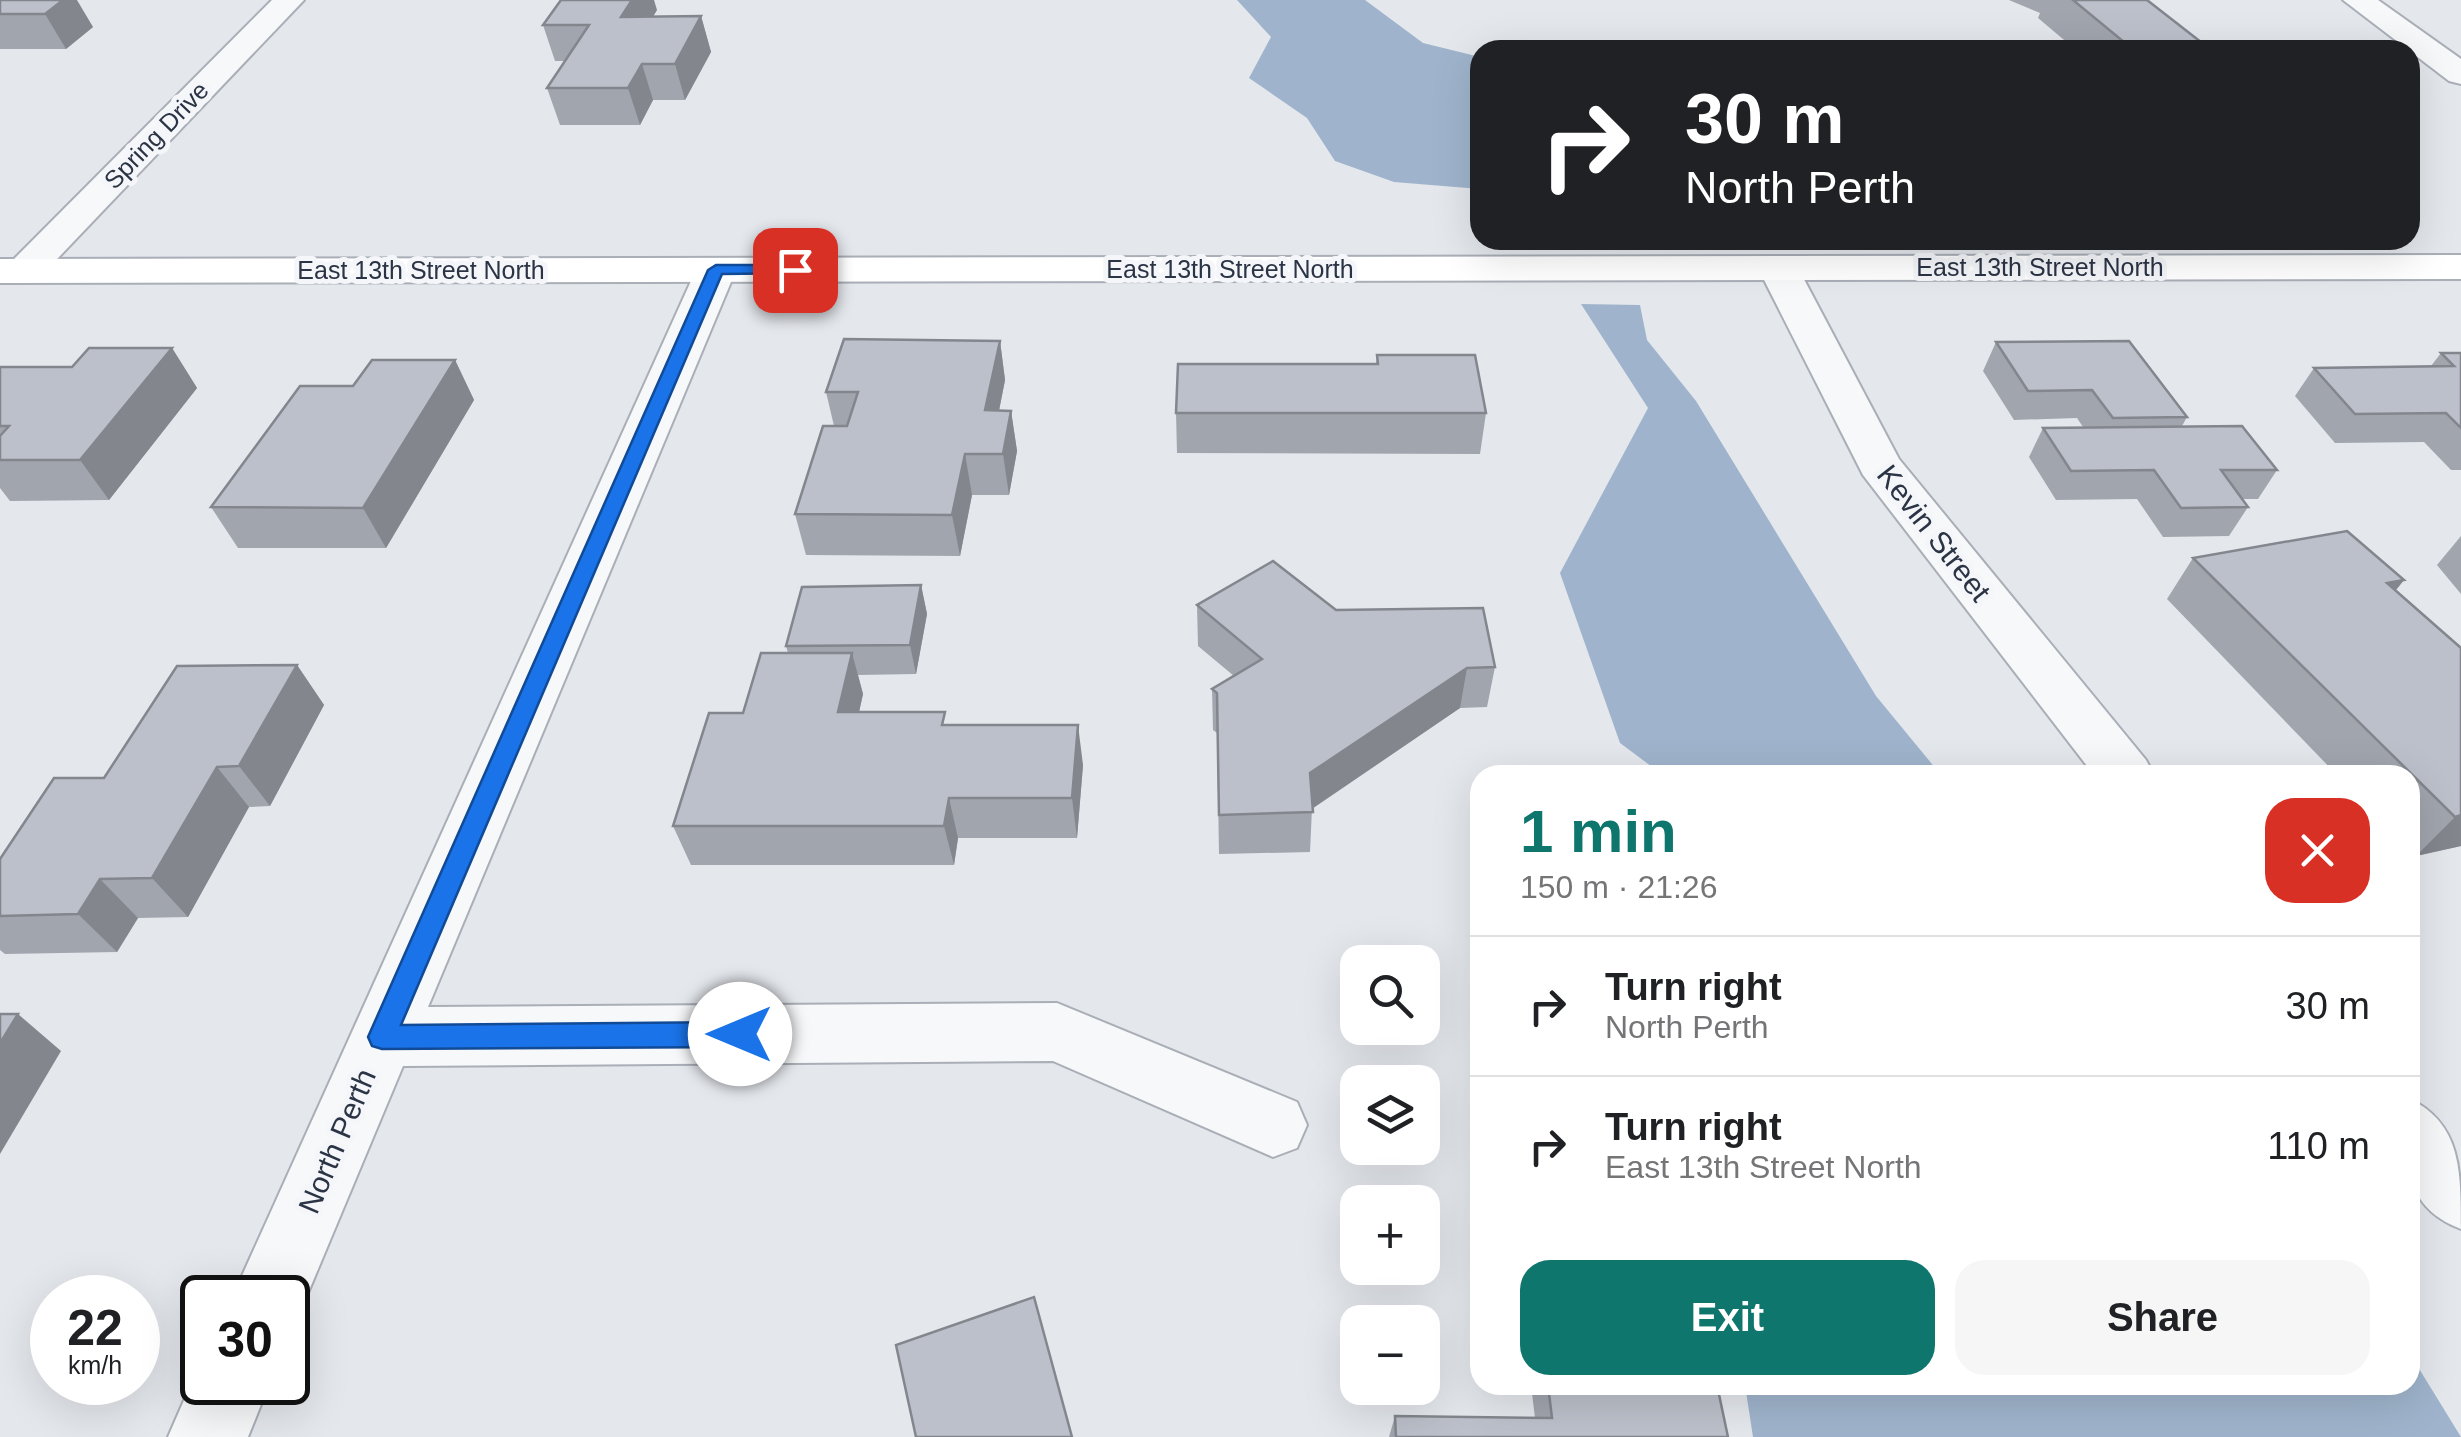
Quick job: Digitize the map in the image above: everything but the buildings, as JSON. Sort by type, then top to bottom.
[{"type":"main road","name":"East 13th Street North","points":[[12,271],[2461,267]]},
{"type":"street","name":"Spring Drive","points":[[12,271],[289,0]]},
{"type":"street","points":[[2358,0],[2414,40]]},
{"type":"street","points":[[2420,45],[2461,74]]},
{"type":"street","name":"Kevin Street","points":[[1778,268],[1879,466],[2118,765]]},
{"type":"street","name":"North Perth","points":[[279,1275],[716,270]]},
{"type":"street","points":[[382,1037],[1058,1032],[1273,1125]]},
{"type":"street","points":[[2420,1143],[2461,1194]]},
{"type":"street","points":[[208,1437],[222,1405]]},
{"type":"water","points":[[1237,0],[1365,0],[1423,43],[1470,55],[1470,188],[1394,182],[1335,161],[1307,118],[1249,78],[1271,37]]},
{"type":"water","points":[[1581,304],[1640,305],[1647,340],[1696,401],[1876,696],[1933,765],[1650,765],[1620,743],[1560,573],[1648,408]]},
{"type":"water","points":[[2420,1370],[2461,1437],[1753,1437],[1747,1395],[2420,1395]]},
{"type":"route","points":[[740,1034],[382,1037],[716,270],[795,270]]}]
